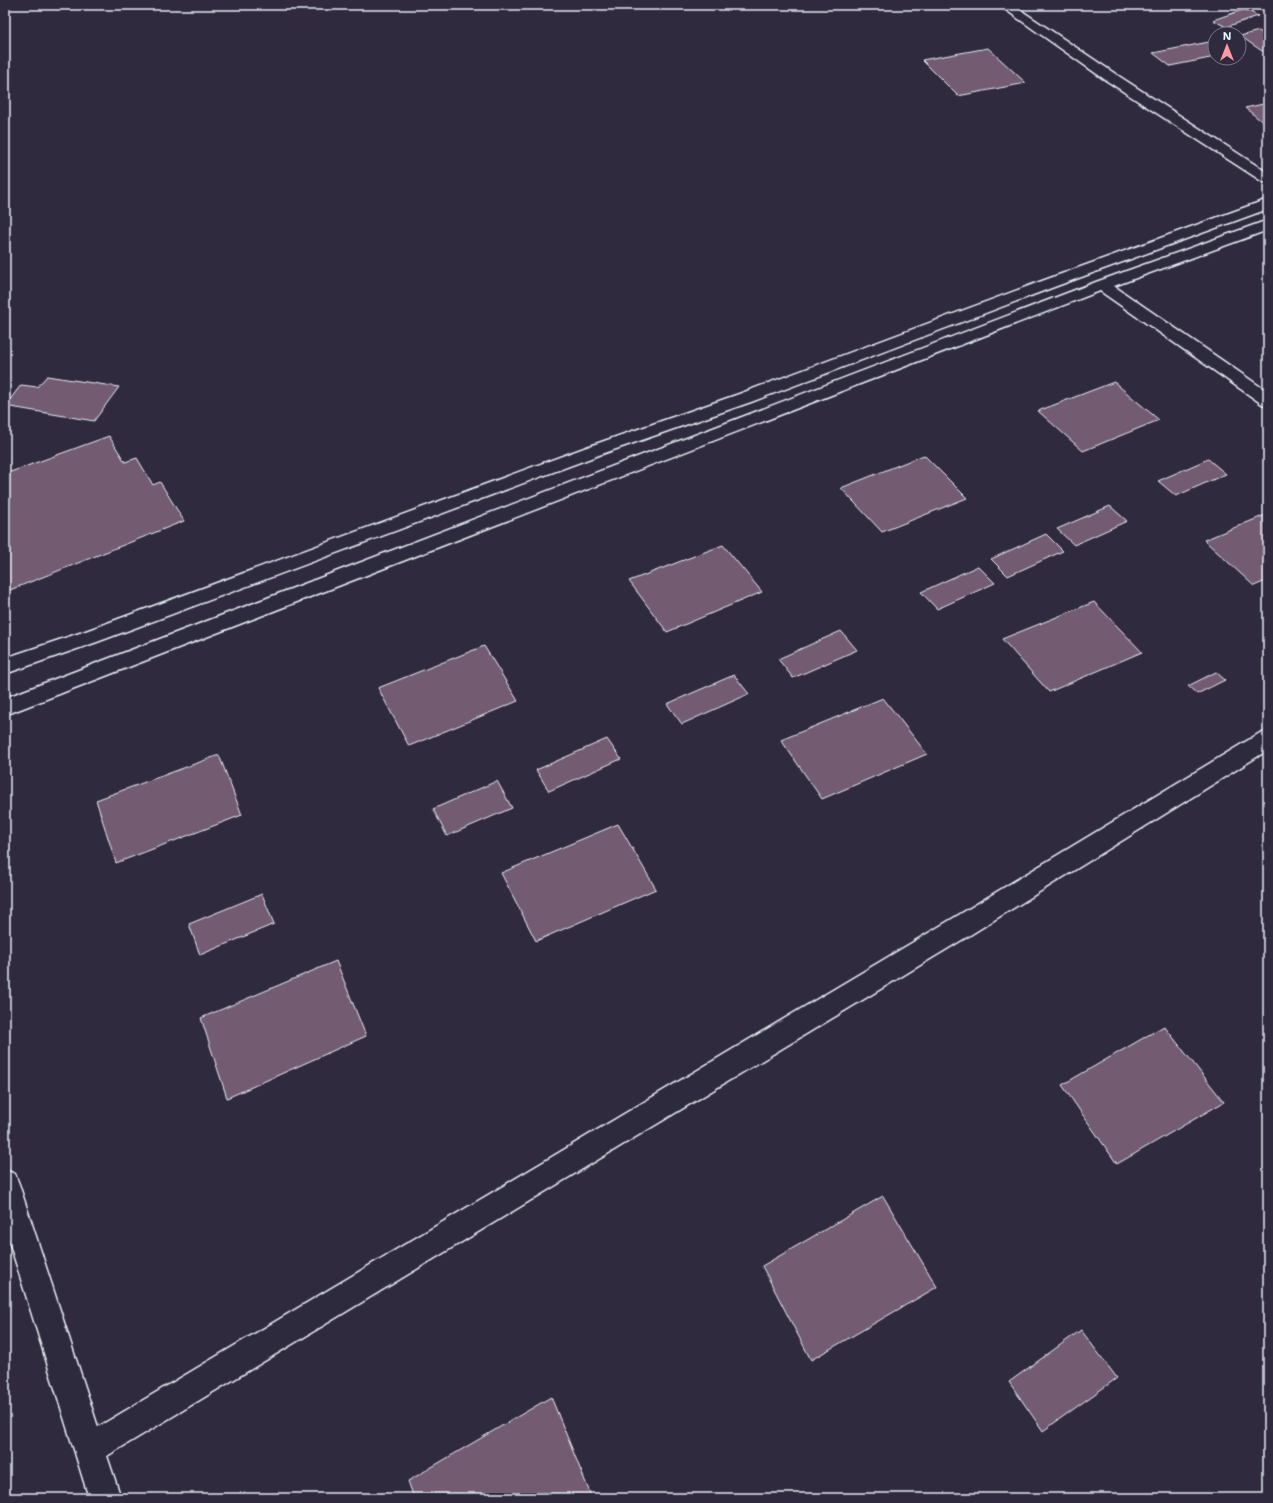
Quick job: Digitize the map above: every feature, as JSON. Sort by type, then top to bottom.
[{"type":"street","points":[[1005,5],[1109,76],[1268,179]]},
{"type":"street","points":[[5,666],[90,637],[593,451],[745,398],[1048,284],[1268,204]]},
{"type":"street","points":[[5,707],[1102,285],[1268,225]]},
{"type":"street","points":[[1102,285],[1268,400]]},
{"type":"street","points":[[89,1449],[948,935],[1268,739]]},
{"type":"street","points":[[5,1184],[105,1498]]},
{"type":"building","points":[[1066,5],[1090,5],[1071,9]]},
{"type":"building","points":[[1268,5],[1268,13],[1255,6]]},
{"type":"building","points":[[1245,9],[1258,16],[1229,26],[1224,26],[1213,20]]},
{"type":"building","points":[[1259,31],[1268,37],[1268,49],[1262,51],[1247,41],[1247,34]]},
{"type":"building","points":[[1207,42],[1207,59],[1170,66],[1153,53]]},
{"type":"building","points":[[988,48],[1026,83],[958,96],[922,60]]},
{"type":"building","points":[[1268,103],[1268,126],[1245,108]]},
{"type":"building","points":[[47,376],[119,387],[94,421],[5,406],[21,385],[37,387]]},
{"type":"building","points":[[1114,382],[1159,420],[1083,451],[1038,411]]},
{"type":"building","points":[[109,436],[125,462],[137,458],[153,485],[160,482],[184,521],[5,592],[5,474]]},
{"type":"building","points":[[924,455],[967,498],[882,532],[841,488]]},
{"type":"building","points":[[1208,459],[1226,474],[1176,496],[1158,481]]},
{"type":"building","points":[[1110,506],[1127,521],[1074,545],[1057,529]]},
{"type":"building","points":[[1268,514],[1268,580],[1254,586],[1204,540]]},
{"type":"building","points":[[1046,534],[1063,551],[1008,576],[991,559]]},
{"type":"building","points":[[723,545],[762,592],[667,632],[629,581]]},
{"type":"building","points":[[978,566],[995,583],[937,609],[921,592]]},
{"type":"building","points":[[1094,602],[1142,652],[1049,692],[1002,639]]},
{"type":"building","points":[[841,631],[857,650],[793,678],[778,659]]},
{"type":"building","points":[[484,646],[518,701],[409,746],[378,688]]},
{"type":"building","points":[[1216,672],[1225,680],[1197,694],[1188,686]]},
{"type":"building","points":[[734,675],[749,694],[682,724],[667,704]]},
{"type":"building","points":[[883,698],[927,754],[822,799],[781,740]]},
{"type":"building","points":[[607,739],[621,759],[549,791],[536,770]]},
{"type":"building","points":[[219,755],[242,815],[116,863],[96,800]]},
{"type":"building","points":[[497,781],[512,808],[447,836],[433,809]]},
{"type":"building","points":[[618,824],[656,889],[536,941],[501,873]]},
{"type":"building","points":[[262,894],[274,924],[200,955],[189,924]]},
{"type":"building","points":[[336,961],[366,1036],[227,1098],[201,1018]]},
{"type":"building","points":[[1164,1026],[1224,1102],[1117,1164],[1062,1085]]},
{"type":"building","points":[[883,1196],[937,1287],[811,1360],[762,1266]]},
{"type":"building","points":[[1081,1330],[1117,1378],[1043,1431],[1009,1382]]},
{"type":"building","points":[[551,1397],[592,1498],[414,1498],[408,1481]]}]
